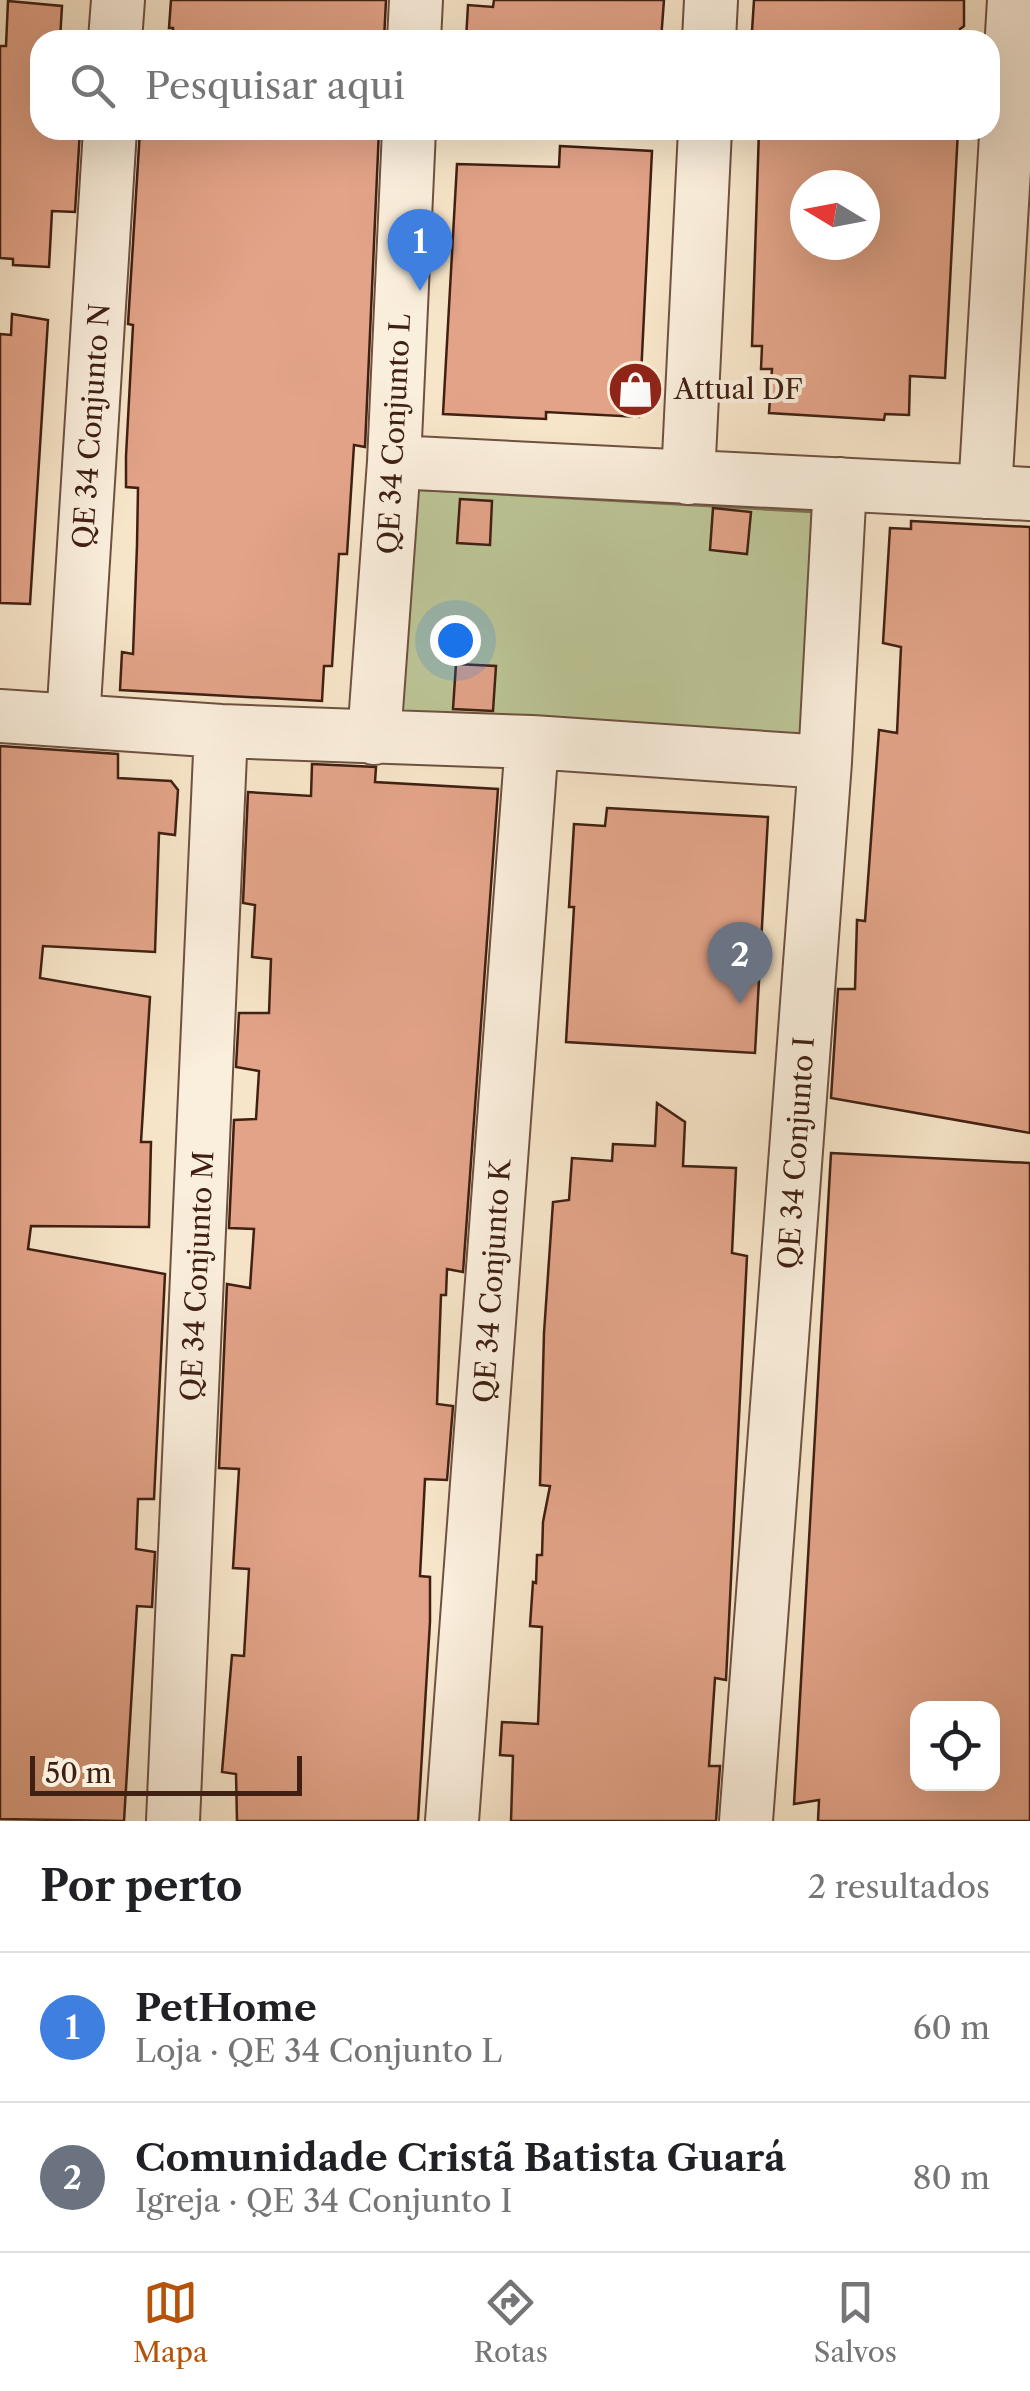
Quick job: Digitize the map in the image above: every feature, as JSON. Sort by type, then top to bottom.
[{"type":"street","points":[[116,30],[118,0]]},
{"type":"street","points":[[414,30],[416,0]]},
{"type":"street","points":[[710,30],[711,0]]},
{"type":"street","points":[[394,462],[1007,493],[1014,0]]},
{"type":"street","name":"QE 34 Conjunto N","points":[[72,721],[109,140]]},
{"type":"street","name":"QE 34 Conjunto L","points":[[374,738],[394,462],[410,140]]},
{"type":"street","points":[[688,478],[705,140]]},
{"type":"street","name":"QE 34 Conjunto I","points":[[746,1821],[825,762],[840,484]]},
{"type":"street","points":[[0,716],[221,732],[532,742],[825,762]]},
{"type":"street","name":"QE 34 Conjunto M","points":[[173,1821],[221,732]]},
{"type":"street","name":"QE 34 Conjunto K","points":[[452,1821],[532,742]]},
{"type":"green space","points":[[408,489],[812,512],[805,750],[394,715]]},
{"type":"building","points":[[171,0],[386,0],[384,30],[169,28]]},
{"type":"building","points":[[494,0],[664,0],[662,30],[467,30],[468,5],[493,7]]},
{"type":"building","points":[[754,0],[964,0],[964,26],[960,30],[752,30]]},
{"type":"building","points":[[8,1],[62,6],[61,30],[30,30],[30,140],[79,140],[75,212],[52,211],[49,267],[13,265],[13,259],[0,258],[0,46],[6,46]]},
{"type":"building","points":[[139,140],[379,140],[365,447],[354,445],[347,554],[339,554],[332,666],[324,666],[322,701],[120,690],[122,652],[133,654],[137,545],[138,488],[126,487],[133,325],[128,324]]},
{"type":"building","points":[[759,140],[957,140],[945,378],[910,376],[909,415],[885,414],[884,420],[769,413],[772,369],[761,369],[762,346],[752,346]]},
{"type":"building","points":[[560,146],[652,151],[639,417],[546,412],[546,419],[443,414],[457,164],[559,167]]},
{"type":"building","points":[[12,314],[48,320],[30,604],[0,603],[0,334],[11,335]]},
{"type":"building","points":[[460,499],[492,501],[490,545],[457,543]]},
{"type":"building","points":[[713,508],[751,512],[747,554],[710,550]]},
{"type":"building","points":[[911,521],[1030,527],[1030,1133],[831,1098],[838,989],[855,989],[857,920],[865,921],[879,730],[897,733],[901,647],[883,643],[890,528],[911,529]]},
{"type":"building","points":[[456,664],[496,666],[493,711],[453,709]]},
{"type":"building","points":[[0,746],[118,754],[118,778],[171,781],[178,790],[175,835],[159,833],[155,952],[43,946],[40,978],[150,997],[141,1142],[151,1142],[149,1227],[31,1226],[28,1249],[165,1274],[154,1499],[138,1499],[136,1549],[155,1552],[152,1607],[137,1606],[124,1821],[0,1819]]},
{"type":"building","points":[[312,764],[376,767],[375,782],[498,789],[463,1272],[447,1269],[446,1295],[441,1295],[437,1404],[453,1406],[447,1480],[425,1479],[420,1576],[430,1577],[430,1622],[418,1821],[237,1821],[236,1774],[222,1772],[232,1655],[244,1656],[249,1569],[233,1568],[239,1469],[219,1468],[227,1284],[250,1288],[254,1229],[229,1228],[234,1120],[256,1119],[259,1071],[236,1067],[239,1013],[269,1013],[271,959],[252,957],[255,905],[243,903],[248,792],[311,796]]},
{"type":"building","points":[[607,808],[768,817],[755,1053],[566,1042],[574,907],[569,907],[574,824],[605,826]]},
{"type":"building","points":[[657,1103],[685,1122],[683,1166],[736,1168],[732,1253],[747,1256],[726,1680],[715,1678],[709,1766],[720,1766],[716,1821],[511,1821],[513,1756],[500,1755],[502,1722],[538,1724],[542,1627],[530,1626],[533,1582],[536,1583],[537,1555],[542,1555],[550,1486],[540,1485],[553,1202],[569,1200],[572,1158],[612,1161],[613,1144],[655,1146]]},
{"type":"building","points":[[831,1153],[1030,1163],[1030,1821],[818,1821],[819,1800],[794,1804]]},
{"type":"place","name":"PetHome","points":[[420,291]]},
{"type":"place","name":"Attual DF","points":[[635,389]]},
{"type":"place","name":"Comunidade Cristã Batista Guará","points":[[740,1004]]}]
